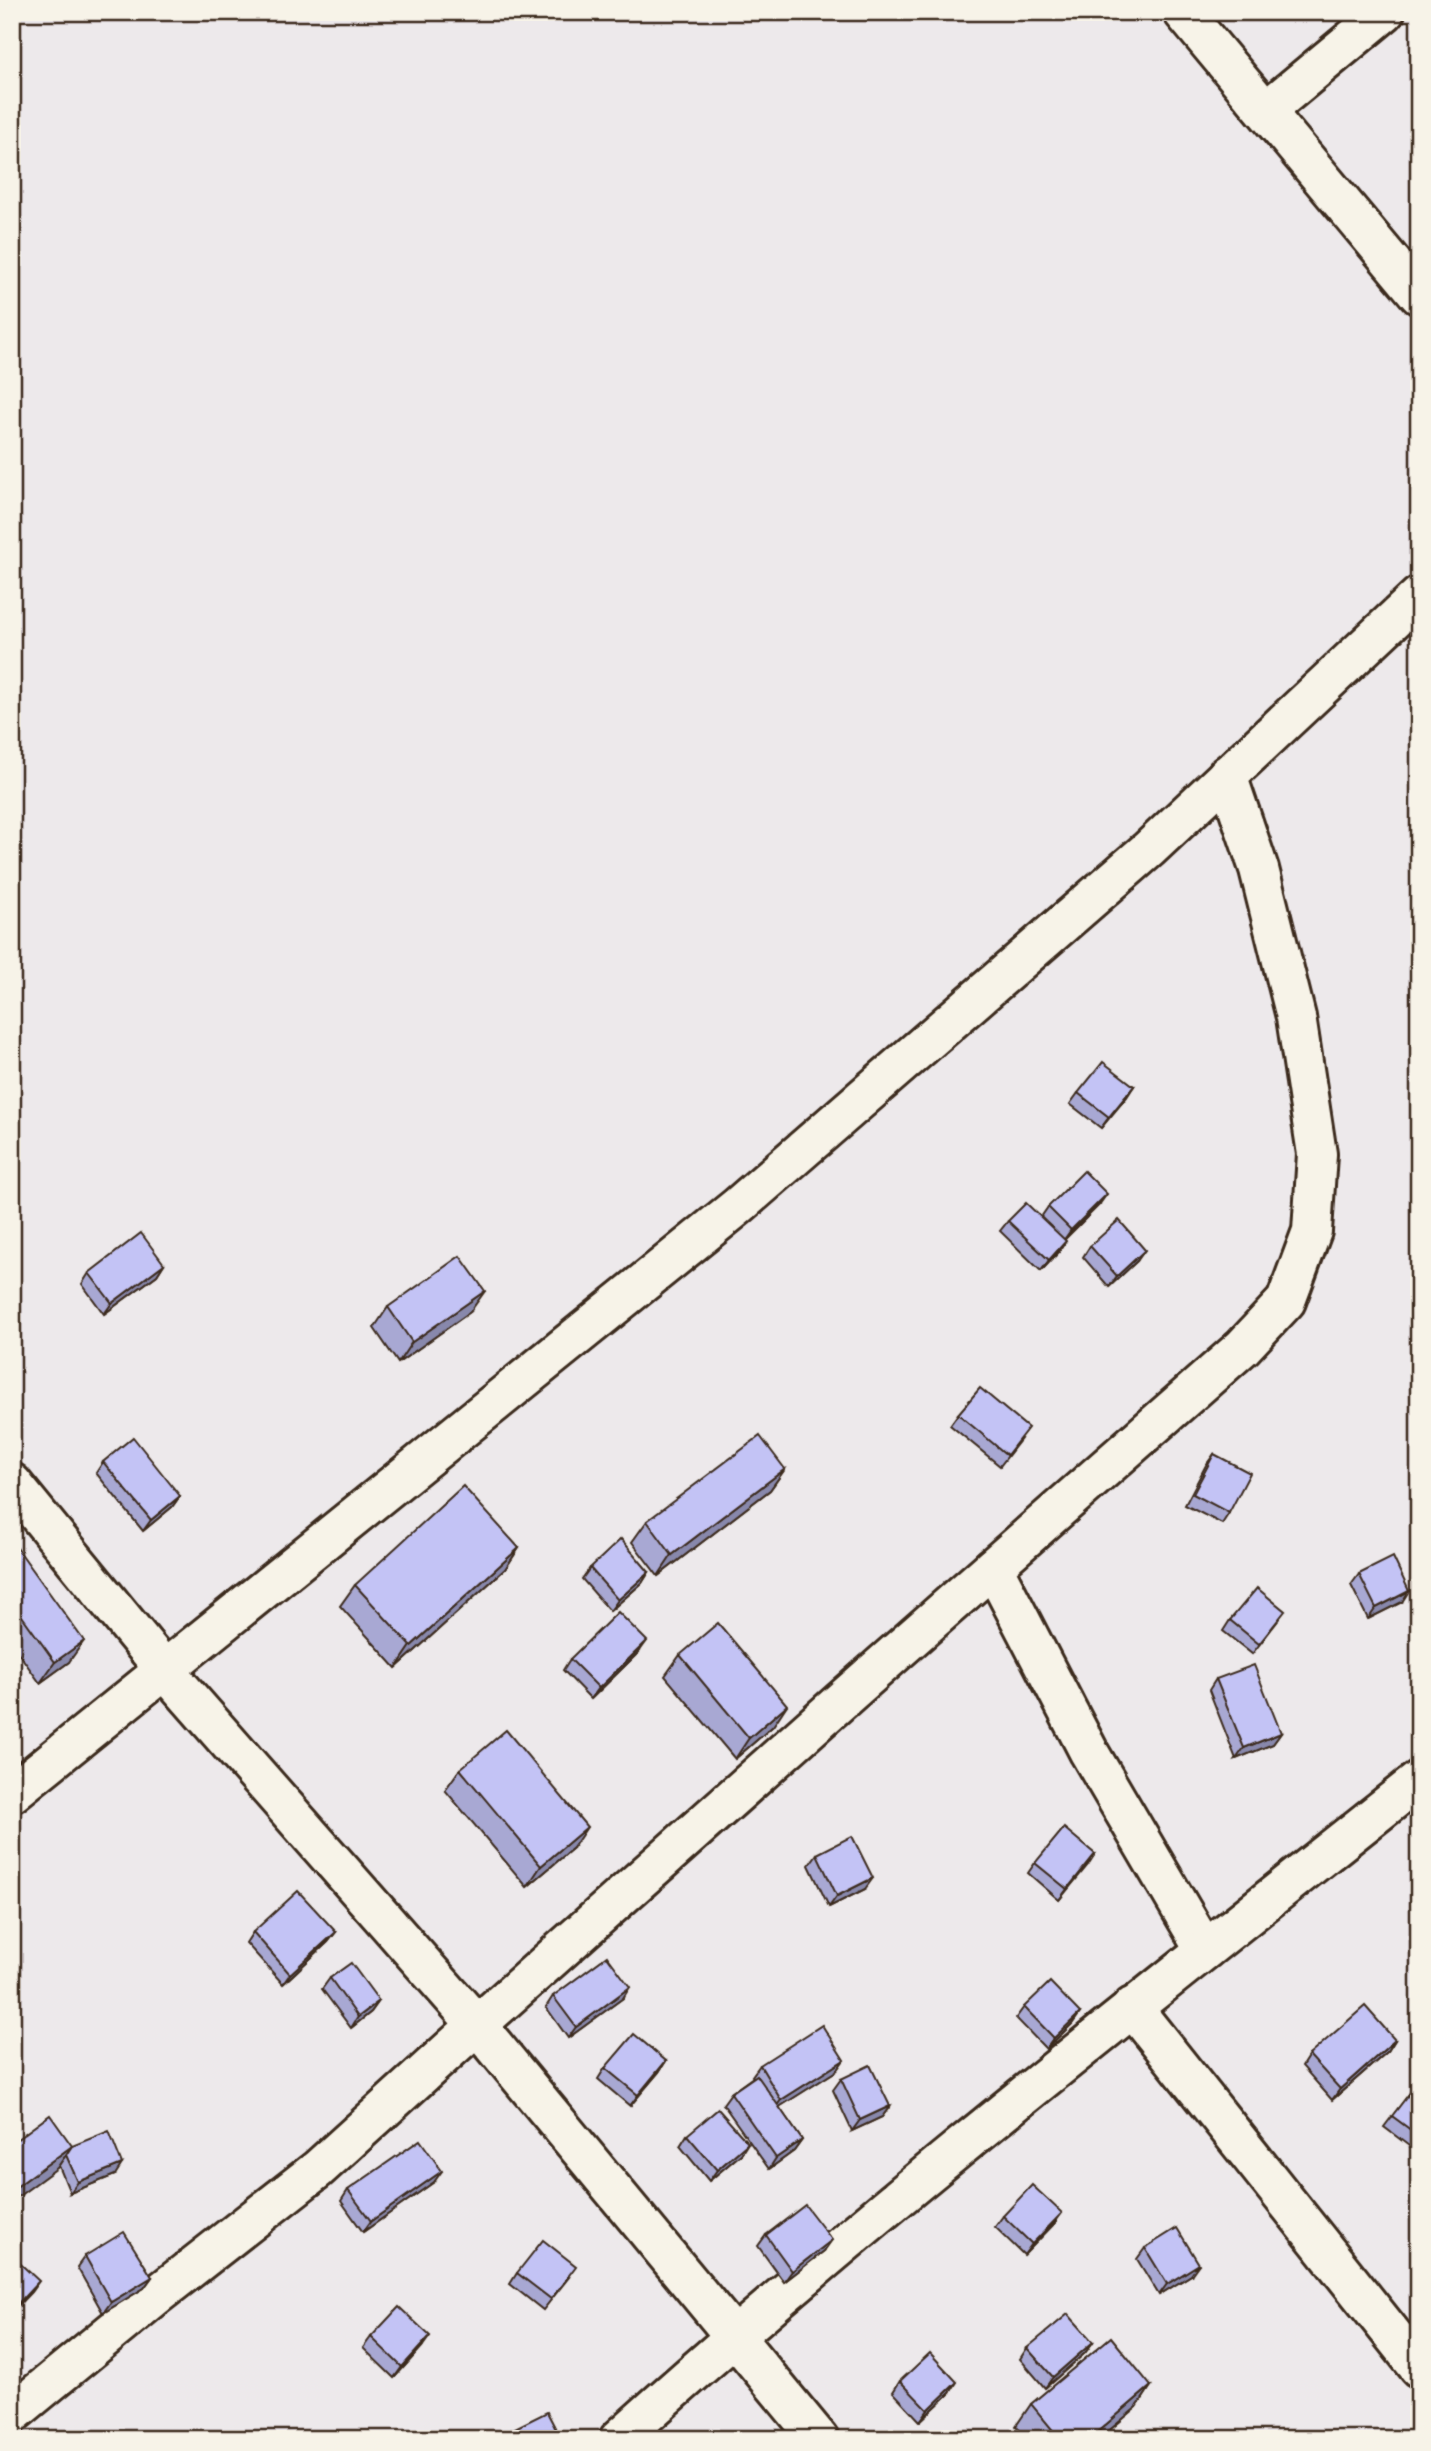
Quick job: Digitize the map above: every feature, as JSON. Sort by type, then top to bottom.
[{"type":"street","points":[[1183,12],[1419,295]]},
{"type":"street","points":[[1266,110],[1385,12]]},
{"type":"street","points":[[12,1793],[737,1207],[1149,849],[1419,596]]},
{"type":"street","points":[[12,2414],[153,2298],[318,2169],[1252,1338],[1286,1301],[1312,1231],[1317,1154],[1296,1017],[1259,869],[1227,775]]},
{"type":"street","points":[[12,1483],[164,1669],[477,2025],[818,2439]]},
{"type":"street","points":[[993,1567],[1089,1752],[1205,1950]]},
{"type":"street","points":[[619,2439],[733,2336],[1132,2007],[1419,1780]]},
{"type":"street","points":[[1132,2007],[1419,2368]]},
{"type":"building","points":[[1103,1062],[1134,1086],[1109,1117],[1078,1093]]},
{"type":"building","points":[[1084,1171],[1107,1194],[1071,1230],[1048,1207]]},
{"type":"building","points":[[1026,1203],[1066,1241],[1049,1260],[1008,1221]]},
{"type":"building","points":[[1119,1220],[1145,1250],[1117,1276],[1090,1246]]},
{"type":"building","points":[[141,1233],[164,1264],[112,1303],[89,1273]]},
{"type":"building","points":[[460,1256],[485,1291],[412,1342],[388,1307]]},
{"type":"building","points":[[980,1388],[1028,1428],[1007,1455],[958,1414]]},
{"type":"building","points":[[760,1436],[785,1469],[672,1555],[647,1521]]},
{"type":"building","points":[[133,1437],[180,1496],[151,1520],[103,1462]]},
{"type":"building","points":[[1214,1454],[1250,1473],[1229,1513],[1193,1494]]},
{"type":"building","points":[[463,1486],[519,1548],[411,1646],[355,1585]]},
{"type":"building","points":[[621,1539],[649,1572],[618,1600],[590,1568]]},
{"type":"building","points":[[12,1541],[84,1641],[55,1662],[12,1602]]},
{"type":"building","points":[[1393,1557],[1409,1591],[1376,1608],[1359,1574]]},
{"type":"building","points":[[1257,1588],[1285,1611],[1259,1644],[1230,1620]]},
{"type":"building","points":[[618,1612],[647,1641],[599,1688],[570,1659]]},
{"type":"building","points":[[718,1623],[787,1705],[749,1738],[680,1655]]},
{"type":"building","points":[[1254,1665],[1281,1733],[1244,1748],[1216,1679]]},
{"type":"building","points":[[506,1730],[587,1827],[541,1866],[460,1769]]},
{"type":"building","points":[[1064,1828],[1095,1854],[1067,1889],[1035,1863]]},
{"type":"building","points":[[852,1836],[873,1878],[837,1896],[817,1854]]},
{"type":"building","points":[[298,1891],[336,1932],[290,1974],[253,1932]]},
{"type":"building","points":[[607,1956],[630,1987],[576,2027],[553,1996]]},
{"type":"building","points":[[351,1963],[379,2001],[358,2017],[330,1978]]},
{"type":"building","points":[[1050,1982],[1080,2013],[1054,2038],[1024,2007]]},
{"type":"building","points":[[1365,2006],[1395,2040],[1340,2089],[1309,2055]]},
{"type":"building","points":[[822,2025],[844,2060],[781,2100],[760,2065]]},
{"type":"building","points":[[634,2034],[666,2061],[638,2095],[605,2068]]},
{"type":"building","points":[[870,2065],[890,2106],[860,2120],[841,2079]]},
{"type":"building","points":[[757,2075],[802,2140],[776,2158],[731,2093]]},
{"type":"building","points":[[1419,2081],[1419,2136],[1392,2116]]},
{"type":"building","points":[[718,2109],[748,2143],[717,2170],[687,2135]]},
{"type":"building","points":[[50,2115],[72,2146],[12,2190],[12,2143]]},
{"type":"building","points":[[109,2131],[122,2164],[78,2182],[66,2155],[72,2146]]},
{"type":"building","points":[[420,2140],[442,2171],[371,2221],[348,2190]]},
{"type":"building","points":[[1032,2185],[1062,2213],[1032,2244],[1003,2216]]},
{"type":"building","points":[[805,2205],[832,2240],[792,2271],[766,2235]]},
{"type":"building","points":[[1177,2228],[1199,2264],[1167,2284],[1145,2248]]},
{"type":"building","points":[[124,2232],[152,2277],[111,2302],[85,2256]]},
{"type":"building","points":[[543,2240],[576,2266],[551,2299],[517,2273]]},
{"type":"building","points":[[12,2256],[39,2281],[12,2310]]},
{"type":"building","points":[[399,2307],[430,2336],[402,2367],[371,2337]]},
{"type":"building","points":[[1068,2314],[1093,2342],[1053,2377],[1027,2348]]},
{"type":"building","points":[[1111,2337],[1151,2386],[1089,2439],[1060,2439],[1031,2404]]},
{"type":"building","points":[[930,2353],[957,2382],[928,2410],[900,2381]]},
{"type":"building","points":[[547,2412],[561,2439],[506,2439],[503,2434]]}]
